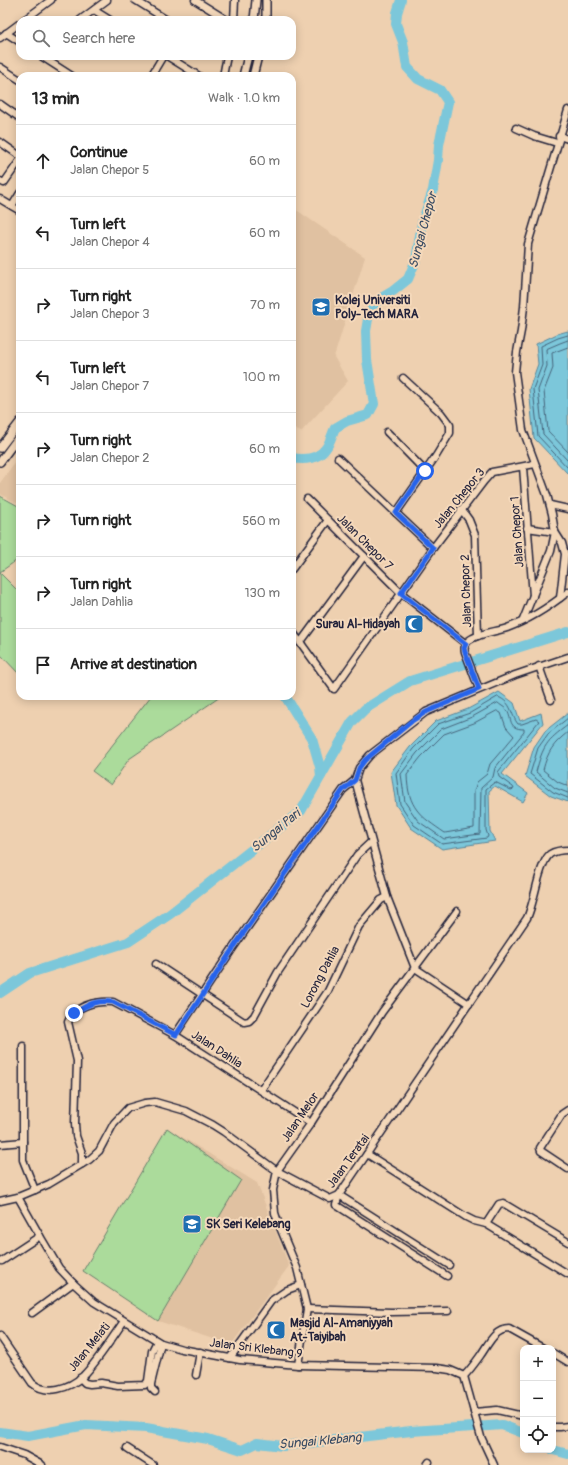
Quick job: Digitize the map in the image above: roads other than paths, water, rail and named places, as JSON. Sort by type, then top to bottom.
[{"type":"main road","points":[[254,16],[256,0]]},
{"type":"main road","points":[[266,0],[266,16]]},
{"type":"main road","points":[[244,72],[247,60]]},
{"type":"main road","points":[[254,72],[257,60]]},
{"type":"main road","points":[[0,448],[16,427]]},
{"type":"main road","points":[[0,462],[16,440]]},
{"type":"street","points":[[29,16],[51,0]]},
{"type":"street","points":[[86,16],[107,0]]},
{"type":"street","points":[[135,0],[161,16]]},
{"type":"street","points":[[195,0],[221,16]]},
{"type":"street","points":[[234,16],[235,0]]},
{"type":"street","points":[[94,10],[104,16]]},
{"type":"street","points":[[0,38],[16,26]]},
{"type":"street","points":[[6,33],[16,39]]},
{"type":"street","points":[[47,60],[66,72]]},
{"type":"street","points":[[153,72],[161,60]]},
{"type":"street","points":[[173,60],[193,72]]},
{"type":"street","points":[[224,72],[226,60]]},
{"type":"street","points":[[0,67],[16,77]]},
{"type":"street","points":[[0,104],[16,115]]},
{"type":"street","points":[[560,598],[565,554],[562,543],[555,532],[550,506],[523,430],[515,372],[524,307],[528,244],[568,110]]},
{"type":"street","points":[[516,128],[534,136],[558,140],[568,139]]},
{"type":"street","points":[[0,142],[16,153]]},
{"type":"street","points":[[0,181],[4,183],[16,166]]},
{"type":"street","points":[[0,199],[16,208]]},
{"type":"street","points":[[12,206],[16,200]]},
{"type":"street","points":[[396,513],[448,439],[450,433],[450,425],[441,413],[403,378]]},
{"type":"street","points":[[387,432],[425,471]]},
{"type":"street","points":[[338,458],[433,548]]},
{"type":"street","name":"Jalan Chepor 3","points":[[300,643],[334,689],[461,509],[492,472],[535,464]]},
{"type":"street","name":"Jalan Chepor 1","points":[[523,467],[533,596]]},
{"type":"street","name":"Jalan Chepor 7","points":[[307,499],[401,593],[466,644]]},
{"type":"street","points":[[550,506],[568,508]]},
{"type":"street","name":"Jalan Chepor 2","points":[[461,509],[469,520],[475,535],[478,636],[468,641],[464,648],[479,689]]},
{"type":"street","points":[[296,564],[328,520]]},
{"type":"street","points":[[527,528],[555,532]]},
{"type":"street","name":"Jalan Chepor 1","points":[[523,620],[551,551],[555,532]]},
{"type":"street","points":[[296,637],[300,643],[364,556]]},
{"type":"street","points":[[478,636],[507,628],[546,609],[568,592]]},
{"type":"street","points":[[176,1035],[216,973],[343,790],[355,780],[359,768],[365,760],[418,716],[435,707],[539,666],[568,657]]},
{"type":"street","points":[[539,666],[551,700]]},
{"type":"street","points":[[355,780],[387,897],[415,968],[469,1004]]},
{"type":"street","points":[[156,964],[244,1022],[249,1022],[254,1016],[278,972],[340,880],[357,855],[371,842]]},
{"type":"street","name":"Jalan Teratai","points":[[0,1201],[18,1197],[49,1184],[82,1164],[99,1151],[114,1123],[128,1108],[144,1103],[155,1102],[186,1111],[213,1125],[277,1171],[330,1199],[340,1196],[527,918],[542,866],[550,854],[561,850],[568,850]]},
{"type":"street","name":"Lorong Dahlia","points":[[262,1090],[328,991],[359,926],[381,900],[387,897]]},
{"type":"street","name":"Jalan Melor","points":[[298,1365],[307,1309],[297,1268],[275,1213],[273,1190],[277,1171],[311,1123],[382,1012],[457,911]]},
{"type":"street","name":"Jalan Dahlia","points":[[82,1164],[82,1153],[76,1136],[75,1124],[77,1061],[68,1022],[69,1018],[74,1013],[93,1002],[113,1002],[176,1035],[311,1123]]},
{"type":"street","points":[[23,1046],[24,1164],[35,1190]]},
{"type":"street","points":[[567,1110],[562,1114],[540,1148],[541,1151],[568,1169]]},
{"type":"street","points":[[0,1144],[23,1142]]},
{"type":"street","points":[[367,1154],[466,1217],[486,1224],[568,1274]]},
{"type":"street","points":[[447,1276],[336,1205],[340,1196],[449,1265]]},
{"type":"street","name":"Jalan Sri Klebang 9","points":[[18,1197],[59,1268],[73,1283],[94,1302],[159,1342],[230,1358],[298,1365],[437,1368],[450,1370],[464,1376]]},
{"type":"street","points":[[486,1224],[499,1204],[503,1203],[568,1242]]},
{"type":"street","points":[[2,1261],[40,1236]]},
{"type":"street","points":[[32,1312],[73,1283]]},
{"type":"street","points":[[230,1358],[271,1301],[287,1290],[301,1285]]},
{"type":"street","points":[[307,1309],[391,1312],[448,1311]]},
{"type":"street","name":"Jalan Melati","points":[[0,1336],[28,1379],[39,1388],[48,1390],[73,1383],[80,1378],[89,1369],[124,1321]]},
{"type":"street","points":[[494,1465],[481,1437],[464,1376],[478,1360],[493,1336],[506,1329],[509,1329],[538,1345]]},
{"type":"street","points":[[80,1378],[85,1383],[90,1384],[101,1383],[118,1386],[145,1385],[148,1382],[152,1351],[159,1342]]},
{"type":"street","points":[[156,1392],[151,1388],[151,1384],[159,1342]]},
{"type":"street","points":[[196,1375],[200,1352]]},
{"type":"street","points":[[556,1355],[568,1362]]},
{"type":"street","points":[[474,1412],[497,1410],[520,1415]]},
{"type":"street","points":[[556,1427],[568,1426]]},
{"type":"street","points":[[0,1447],[24,1455],[42,1465]]},
{"type":"street","points":[[127,1448],[153,1465]]},
{"type":"water","points":[[568,331],[568,474],[534,438],[529,389],[538,364],[536,344],[557,334]]},
{"type":"water","points":[[499,692],[514,703],[520,721],[541,713],[543,723],[502,774],[528,793],[523,802],[495,786],[489,791],[490,831],[495,841],[442,849],[411,828],[396,805],[391,772],[410,747],[436,721],[468,709]]},
{"type":"water","points":[[568,713],[568,802],[551,796],[525,776],[534,747],[545,731]]},
{"type":"waterway","name":"Sungai Chepor","points":[[296,458],[306,459],[319,455],[323,452],[330,441],[335,428],[347,421],[368,415],[374,404],[367,360],[366,331],[369,313],[381,298],[408,279],[416,260],[422,223],[433,190],[439,145],[448,102],[440,90],[418,79],[407,67],[403,42],[396,24],[397,13],[401,0]]},
{"type":"waterway","name":"Sungai Pari","points":[[0,993],[30,973],[128,942],[170,914],[301,811],[352,722],[365,709],[410,681],[568,632]]},
{"type":"waterway","name":"Sungai Chepor","points":[[288,700],[312,739],[321,776]]},
{"type":"waterway","name":"Sungai Klebang","points":[[0,1432],[28,1436],[86,1425],[146,1428],[208,1439],[242,1450],[257,1443],[283,1446],[411,1431],[502,1425],[520,1432]]},
{"type":"waterway","name":"Sungai Klebang","points":[[556,1451],[568,1454]]},
{"type":"place","name":"Kolej Universiti Poly-Tech MARA","points":[[321,307]]},
{"type":"place","name":"Surau Al-Hidayah","points":[[414,624]]},
{"type":"place","name":"SK Seri Kelebang","points":[[192,1224]]},
{"type":"place","name":"Masjid Al-Amaniyyah At-Taiyibah","points":[[276,1330]]}]
